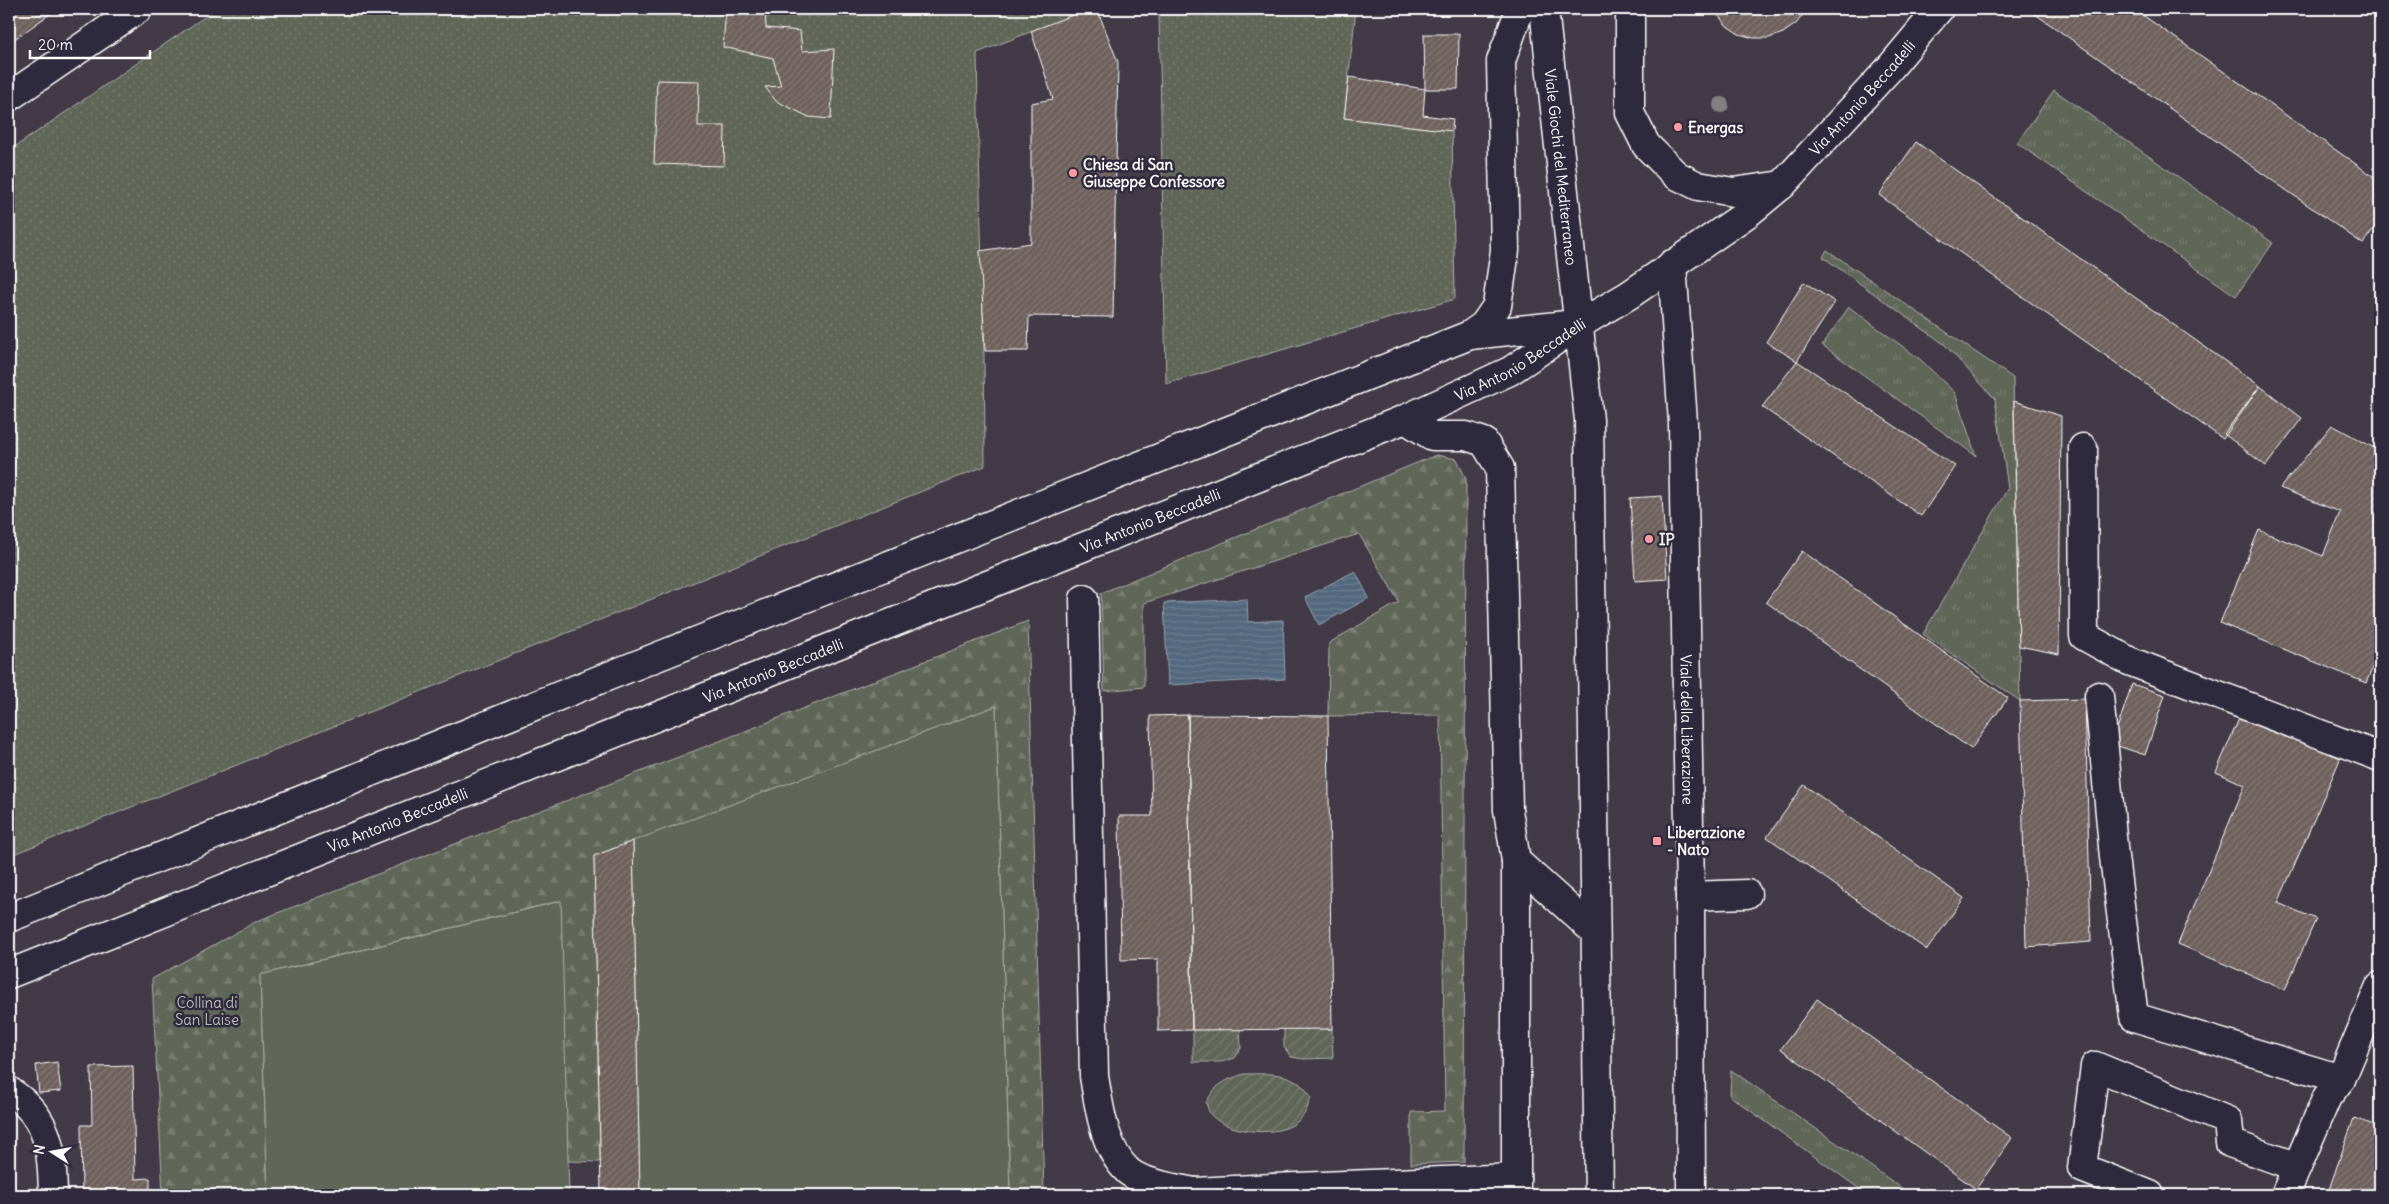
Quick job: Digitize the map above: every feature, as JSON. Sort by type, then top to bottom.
[{"type":"main road","points":[[9,97],[138,9]]},
{"type":"main road","points":[[1470,335],[1484,325],[1496,306],[1504,250],[1500,61],[1520,9]]},
{"type":"main road","name":"Viale Giochi del Mediterraneo","points":[[1544,9],[1580,324],[1589,420],[1594,931]]},
{"type":"main road","points":[[1630,9],[1630,113],[1646,145],[1676,175],[1698,186],[1732,192],[1784,184]]},
{"type":"main road","name":"Via Antonio Beccadelli","points":[[9,974],[1405,419],[1510,371],[1580,324],[1629,295],[1748,213],[1784,184],[1889,69],[1939,9]]},
{"type":"main road","name":"Viale della Liberazione","points":[[1672,264],[1683,423],[1690,896],[1691,1195]]},
{"type":"main road","name":"Via Antonio Beccadelli","points":[[9,918],[605,678],[1470,335],[1580,324]]},
{"type":"main road","points":[[1084,599],[1094,1076],[1108,1143],[1129,1172],[1167,1188],[1195,1194],[1516,1187],[1516,861],[1508,810],[1500,468],[1484,442],[1466,436],[1432,436],[1405,419]]},
{"type":"main road","points":[[2083,448],[2084,636],[2129,660],[2380,757]]},
{"type":"main road","points":[[2099,696],[2114,857],[2134,1017],[2341,1079]]},
{"type":"main road","points":[[1516,861],[1549,893],[1594,931],[1599,1195]]},
{"type":"main road","points":[[1690,896],[1747,894]]},
{"type":"main road","points":[[2285,1195],[2326,1097],[2341,1079],[2380,986]]},
{"type":"main road","points":[[2150,1195],[2082,1168],[2095,1066],[2228,1121],[2230,1143],[2297,1167]]},
{"type":"main road","points":[[9,1091],[26,1102],[44,1129],[52,1163],[53,1195]]},
{"type":"green space","points":[[216,9],[1088,9],[977,53],[985,466],[9,856],[9,151]]},
{"type":"green space","points":[[1159,9],[1356,9],[1344,118],[1452,131],[1455,299],[1166,384]]},
{"type":"green space","points":[[2054,90],[2273,243],[2236,296],[2017,143]]},
{"type":"green space","points":[[1827,250],[2013,378],[2020,701],[1923,634],[2008,488],[1995,399],[1944,344],[1823,257]]},
{"type":"green space","points":[[1849,307],[1921,360],[1955,393],[1976,456],[1822,345]]},
{"type":"green space","points":[[1436,455],[1457,459],[1466,479],[1464,1162],[1411,1164],[1411,1112],[1445,1111],[1440,715],[1328,716],[1329,643],[1399,602],[1359,534],[1144,603],[1144,687],[1104,691],[1101,593]]},
{"type":"green space","name":"Collina di San Laise","points":[[1028,621],[1044,1195],[1010,1195],[996,706],[594,856],[600,1162],[568,1161],[560,901],[260,975],[268,1195],[163,1195],[152,979],[257,921]]},
{"type":"green space","points":[[996,706],[1010,1195],[640,1195],[633,841]]},
{"type":"green space","points":[[561,901],[569,1195],[268,1195],[260,975]]},
{"type":"green space","points":[[1240,1029],[1241,1048],[1235,1058],[1221,1062],[1193,1062],[1193,1030]]},
{"type":"green space","points":[[1284,1029],[1332,1029],[1333,1058],[1304,1059],[1291,1057],[1284,1047]]},
{"type":"green space","points":[[1731,1070],[1912,1195],[1868,1195],[1730,1096]]},
{"type":"green space","points":[[1244,1074],[1282,1075],[1297,1082],[1311,1097],[1303,1116],[1290,1126],[1280,1130],[1268,1131],[1243,1130],[1231,1127],[1213,1117],[1206,1103],[1213,1091],[1225,1081]]},
{"type":"water","points":[[1355,571],[1369,598],[1319,625],[1305,597]]},
{"type":"water","points":[[1247,599],[1248,622],[1283,620],[1285,679],[1168,685],[1164,603]]},
{"type":"building","points":[[9,9],[57,9],[9,43]]},
{"type":"building","points":[[726,9],[765,9],[766,28],[800,31],[802,51],[834,49],[831,119],[809,117],[776,101],[765,87],[781,86],[773,58],[723,47]]},
{"type":"building","name":"Chiesa di San Giuseppe Confessore","points":[[1088,9],[1097,9],[1118,62],[1113,317],[1029,316],[1028,351],[985,351],[980,251],[1031,243],[1031,103],[1053,99],[1031,31]]},
{"type":"building","points":[[1717,9],[1807,9],[1796,24],[1783,33],[1769,38],[1754,38],[1739,34],[1727,26],[1717,14]]},
{"type":"building","points":[[2028,9],[2134,9],[2380,181],[2380,219],[2363,244]]},
{"type":"building","points":[[1424,34],[1459,34],[1458,89],[1425,89]]},
{"type":"building","points":[[1349,77],[1425,89],[1423,115],[1453,119],[1452,131],[1344,118]]},
{"type":"building","points":[[657,80],[699,81],[698,126],[725,126],[724,166],[654,164]]},
{"type":"building","points":[[1916,142],[2260,386],[2223,439],[1879,195]]},
{"type":"building","points":[[1804,282],[1835,302],[1797,361],[1766,342]]},
{"type":"building","points":[[1797,361],[1955,466],[1921,516],[1762,407]]},
{"type":"building","points":[[2260,386],[2302,418],[2266,466],[2224,434]]},
{"type":"building","points":[[2014,401],[2061,416],[2059,654],[2019,646]]},
{"type":"building","points":[[2332,425],[2380,451],[2380,650],[2366,683],[2220,623],[2259,530],[2323,556],[2340,512],[2280,488]]},
{"type":"building","points":[[1662,496],[1667,579],[1635,581],[1630,498]]},
{"type":"building","points":[[1802,551],[2008,698],[1971,749],[1766,602]]},
{"type":"building","points":[[2132,684],[2165,695],[2145,755],[2112,744]]},
{"type":"building","points":[[2085,699],[2091,942],[2026,947],[2020,701]]},
{"type":"building","points":[[2244,707],[2344,750],[2278,903],[2316,919],[2285,990],[2178,944],[2245,785],[2216,772]]},
{"type":"building","points":[[1188,715],[1328,716],[1332,1029],[1192,1030]]},
{"type":"building","points":[[1188,715],[1192,1030],[1158,1031],[1158,959],[1121,960],[1119,816],[1152,816],[1150,716]]},
{"type":"building","points":[[1804,785],[1964,898],[1927,950],[1767,837]]},
{"type":"building","points":[[633,841],[640,1195],[601,1195],[594,856]]},
{"type":"building","points":[[1817,999],[2012,1138],[1976,1189],[1781,1049]]},
{"type":"building","points":[[57,1062],[61,1091],[39,1093],[36,1065]]},
{"type":"building","points":[[133,1066],[135,1179],[150,1178],[150,1195],[82,1195],[81,1125],[92,1125],[91,1067]]},
{"type":"building","points":[[2354,1118],[2380,1127],[2380,1177],[2377,1176],[2372,1195],[2334,1195],[2328,1192]]},
{"type":"place","name":"Energas","points":[[1678,127]]},
{"type":"place","name":"Chiesa di San Giuseppe Confessore","points":[[1073,173]]},
{"type":"place","name":"IP","points":[[1649,539]]},
{"type":"place","name":"Liberazione - Nato","points":[[1657,841]]}]
